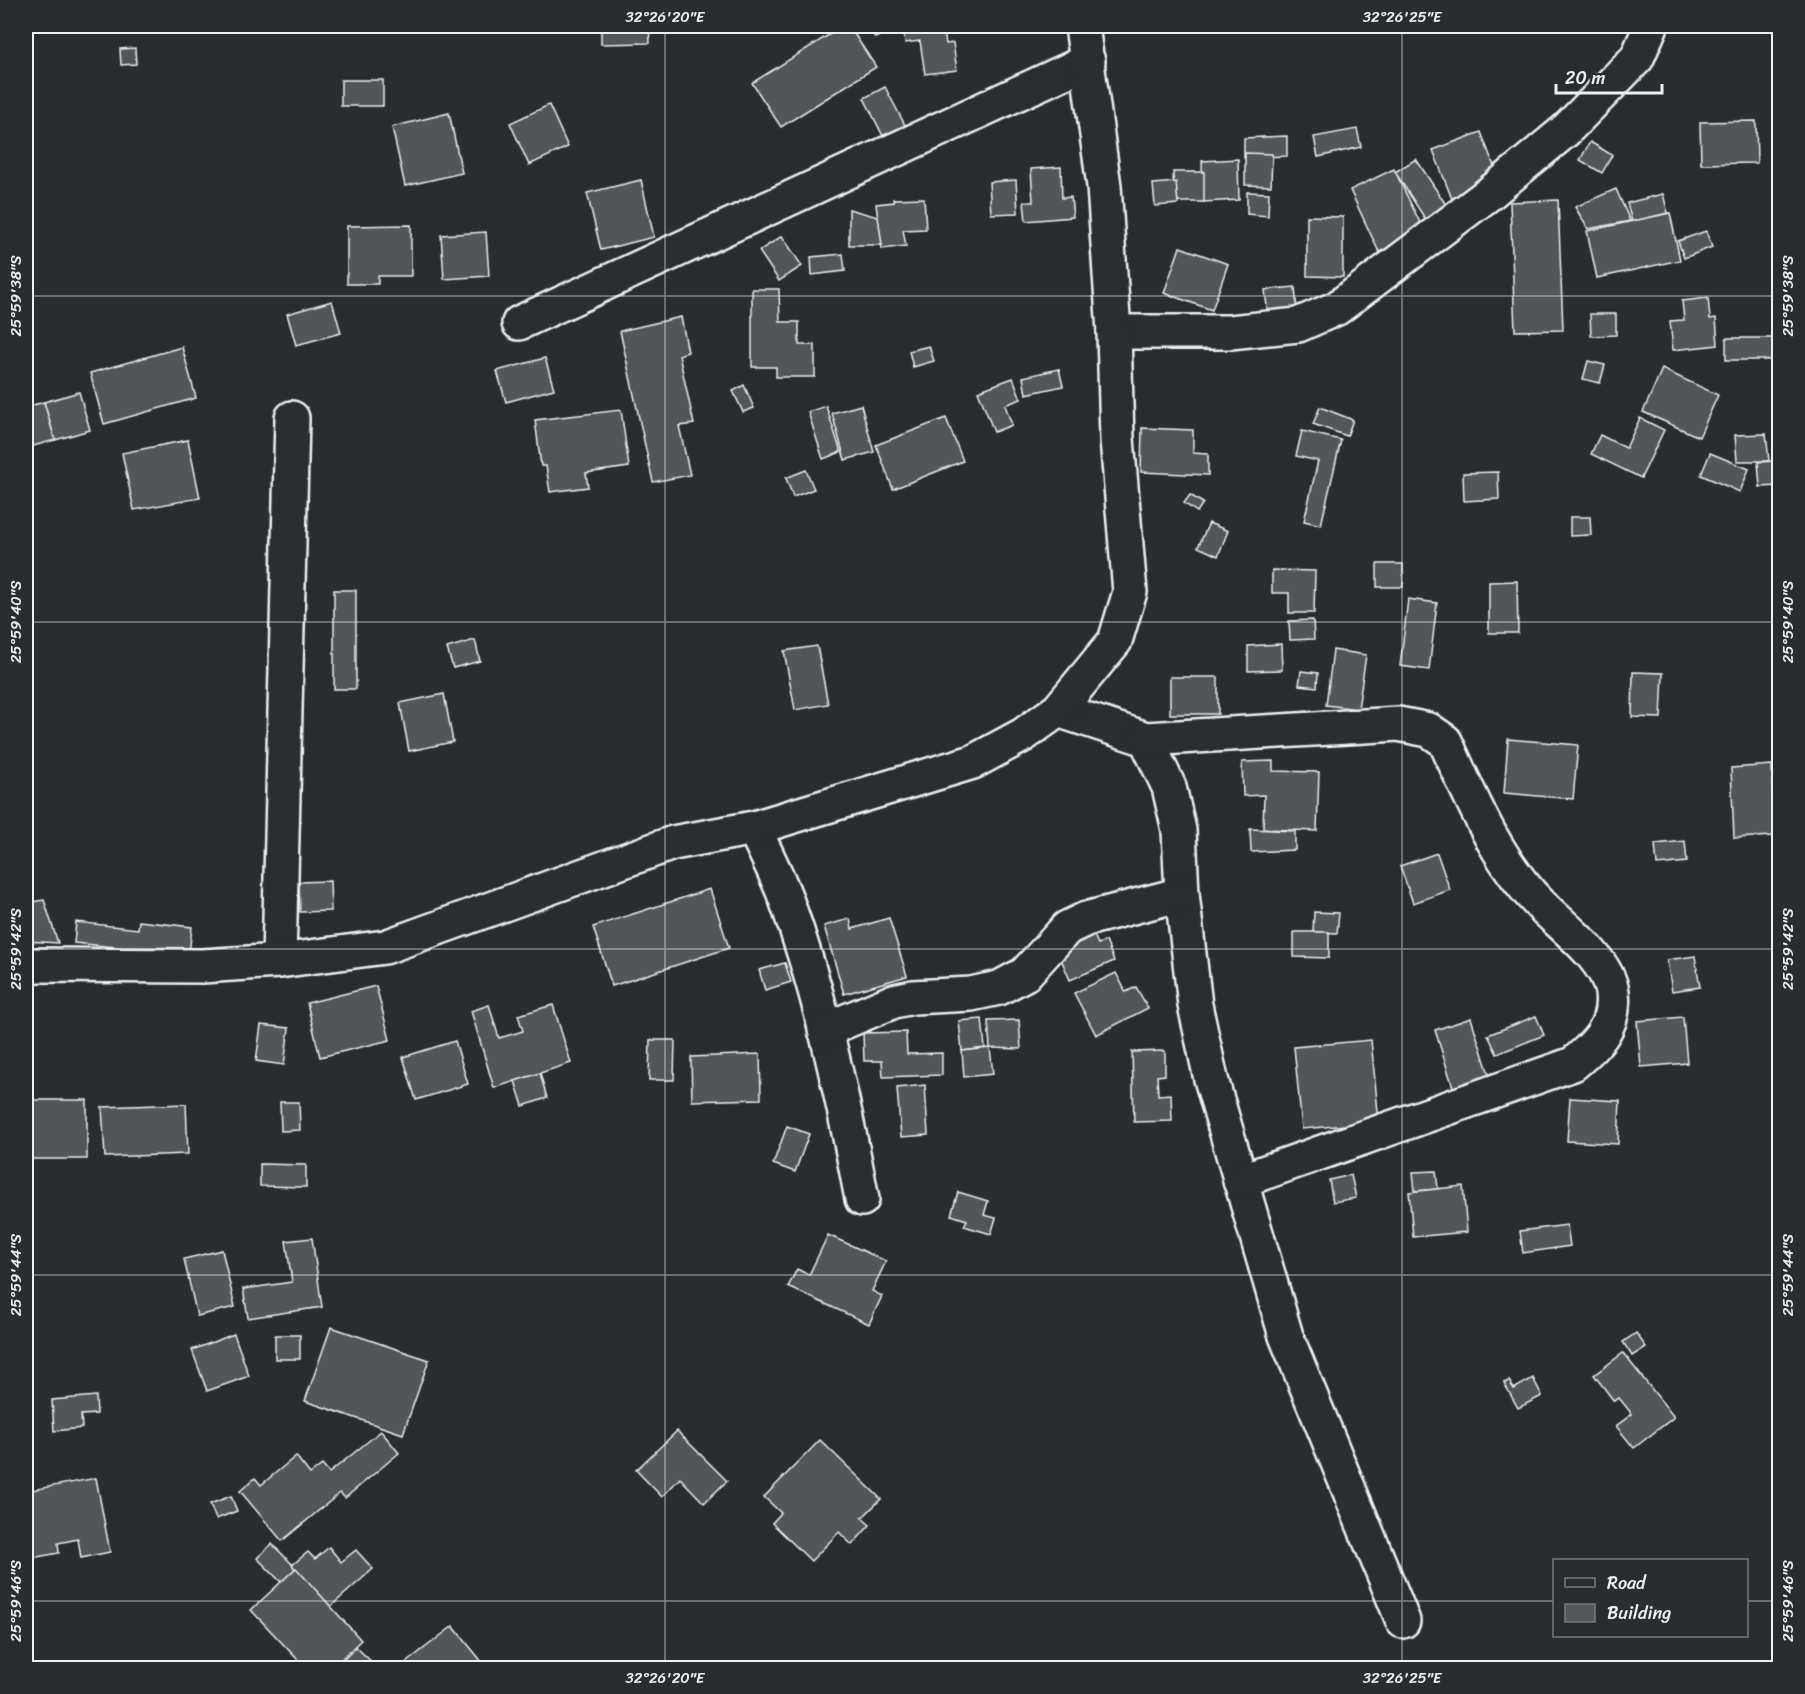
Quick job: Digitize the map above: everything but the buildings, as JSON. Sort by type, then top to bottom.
[{"type":"street","points":[[26,965],[202,966],[279,961],[385,947],[673,843],[754,828],[973,762],[1023,735],[1058,710],[1115,641],[1130,592],[1117,439],[1114,332],[1104,186],[1082,26]]},
{"type":"street","points":[[1114,332],[1230,332],[1298,326],[1337,308],[1490,193],[1566,130],[1638,58],[1651,26]]},
{"type":"street","points":[[519,323],[1088,61]]},
{"type":"street","points":[[279,961],[292,418]]},
{"type":"street","points":[[1058,710],[1146,739],[1398,724],[1438,734],[1445,741],[1487,829],[1507,861],[1540,904],[1575,935],[1607,977],[1611,990],[1612,1009],[1607,1030],[1595,1045],[1573,1064],[1240,1180]]},
{"type":"street","points":[[1146,739],[1169,787],[1179,830],[1182,894],[1195,1005],[1211,1079],[1240,1180],[1286,1336],[1403,1621]]},
{"type":"street","points":[[754,828],[786,898],[825,1030],[844,1101],[862,1199]]},
{"type":"street","points":[[825,1030],[894,1001],[913,997],[971,994],[999,988],[1026,974],[1067,928],[1086,919],[1182,894]]}]
